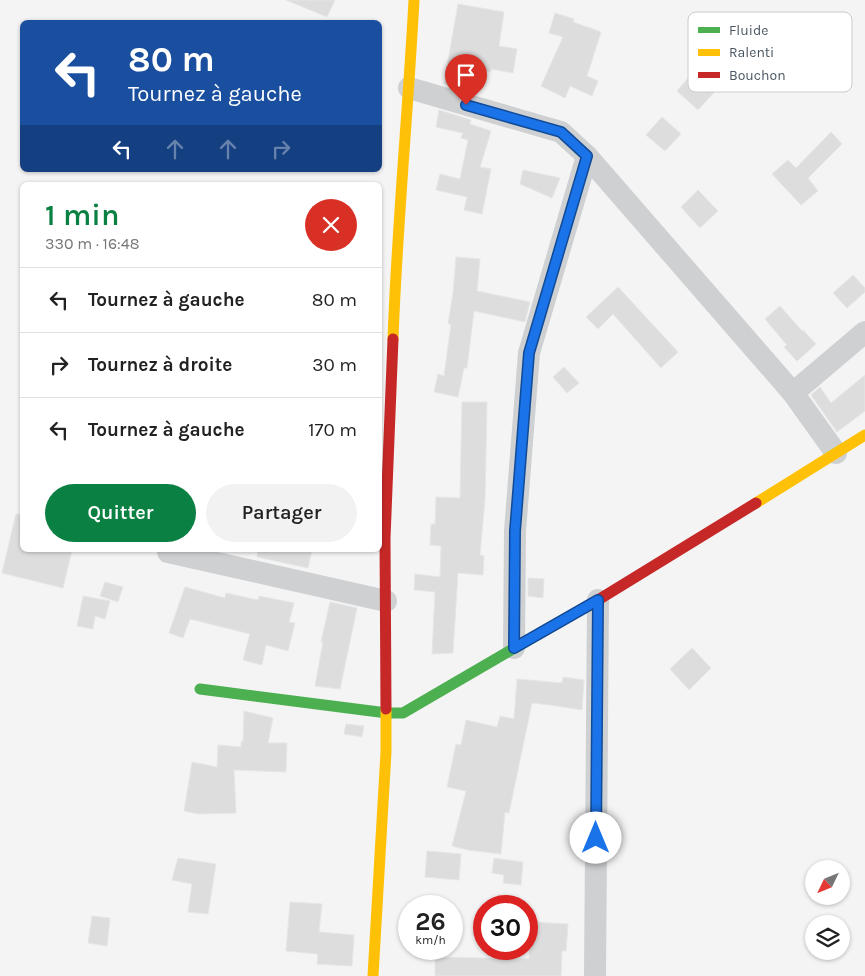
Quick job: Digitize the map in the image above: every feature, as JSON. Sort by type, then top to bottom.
[{"type":"street","points":[[373,976],[386,713],[385,538],[396,251],[414,0]]},
{"type":"street","points":[[409,88],[561,132],[587,156],[793,393],[836,453]]},
{"type":"street","points":[[514,648],[515,531],[529,353],[587,156]]},
{"type":"street","points":[[793,393],[865,332]]},
{"type":"street","points":[[200,689],[386,713],[403,713],[598,600],[865,435]]},
{"type":"street","points":[[168,552],[386,601]]},
{"type":"street","points":[[595,976],[598,600]]},
{"type":"building","points":[[286,0],[335,0],[327,17]]},
{"type":"building","points":[[458,4],[504,12],[499,46],[517,49],[513,73],[491,69],[491,72],[471,68],[465,91],[444,84]]},
{"type":"building","points":[[555,13],[574,19],[573,22],[601,32],[587,76],[598,81],[592,96],[570,86],[565,98],[541,86],[563,37],[549,33]]},
{"type":"building","points":[[688,78],[688,92],[714,92],[698,110],[677,91]]},
{"type":"building","points":[[439,110],[471,120],[470,124],[491,131],[480,167],[491,169],[482,214],[464,210],[467,197],[436,190],[440,174],[460,179],[468,140],[461,138],[463,133],[436,127]]},
{"type":"building","points":[[662,117],[681,134],[665,151],[646,135]]},
{"type":"building","points":[[831,132],[842,144],[808,178],[818,191],[801,205],[772,174],[788,160],[796,168]]},
{"type":"building","points":[[523,170],[560,178],[552,198],[520,184]]},
{"type":"building","points":[[698,190],[718,211],[700,228],[681,207]]},
{"type":"building","points":[[456,257],[480,259],[477,291],[530,302],[525,322],[474,311],[467,368],[464,368],[458,397],[434,392],[438,374],[444,376],[451,324],[448,324]]},
{"type":"building","points":[[853,275],[865,288],[865,292],[847,308],[833,293]]},
{"type":"building","points":[[618,287],[678,352],[661,368],[613,314],[598,329],[586,317]]},
{"type":"building","points":[[780,306],[816,344],[797,361],[784,347],[787,345],[765,319]]},
{"type":"building","points":[[564,367],[579,383],[567,393],[553,377]]},
{"type":"building","points":[[865,375],[865,411],[837,432],[811,395],[820,387],[831,403]]},
{"type":"building","points":[[462,402],[487,402],[485,500],[480,555],[484,556],[483,575],[458,573],[453,653],[432,654],[435,592],[414,590],[415,574],[440,577],[441,546],[430,545],[431,524],[435,524],[436,497],[460,498]]},
{"type":"building","points":[[16,514],[20,515],[20,552],[72,552],[63,588],[2,573]]},
{"type":"building","points":[[258,552],[312,552],[308,568],[257,557]]},
{"type":"building","points":[[528,578],[544,579],[543,598],[528,596]]},
{"type":"building","points":[[105,582],[123,587],[118,602],[100,596]]},
{"type":"building","points":[[185,587],[225,598],[226,593],[258,600],[259,596],[294,603],[289,622],[295,623],[288,651],[266,645],[262,665],[243,660],[250,634],[190,619],[183,638],[169,633]]},
{"type":"building","points":[[83,596],[110,601],[105,619],[95,616],[93,629],[77,626]]},
{"type":"building","points":[[330,602],[357,608],[340,689],[315,686],[323,642],[321,642]]},
{"type":"building","points":[[692,648],[711,668],[689,690],[670,669]]},
{"type":"building","points":[[563,677],[584,680],[582,710],[532,703],[509,813],[505,812],[501,854],[452,846],[466,791],[447,787],[456,744],[461,745],[466,720],[497,727],[500,716],[514,719],[517,679],[562,683]]},
{"type":"building","points":[[244,711],[273,718],[268,743],[287,743],[286,772],[234,770],[236,813],[198,814],[184,811],[192,762],[217,767],[218,745],[241,747],[241,742],[243,742]]},
{"type":"building","points":[[346,724],[364,726],[362,737],[344,734]]},
{"type":"building","points":[[427,851],[461,854],[459,880],[425,877]]},
{"type":"building","points":[[178,858],[216,864],[208,914],[188,912],[192,884],[172,880]]},
{"type":"building","points":[[494,858],[523,862],[521,885],[503,883],[504,875],[492,873]]},
{"type":"building","points":[[290,902],[322,904],[319,932],[354,935],[352,966],[317,964],[318,954],[286,951]]},
{"type":"building","points":[[92,916],[110,918],[107,946],[88,943]]},
{"type":"building","points":[[538,922],[568,924],[566,951],[562,951],[561,976],[435,976],[435,960],[463,960],[463,958],[473,958],[473,960],[538,960]]},
{"type":"traffic: fast","points":[[200,689],[387,713],[403,713],[537,635]]},
{"type":"traffic: slow","points":[[393,339],[414,0]]},
{"type":"traffic: slow","points":[[756,503],[865,435]]},
{"type":"traffic: slow","points":[[373,976],[386,752],[386,709]]},
{"type":"traffic: jam","points":[[386,709],[385,538],[393,339]]},
{"type":"traffic: jam","points":[[537,635],[598,600],[756,503]]},
{"type":"route","points":[[466,105],[561,132],[587,156],[529,353],[515,531],[514,648],[598,600],[596,838]]}]
